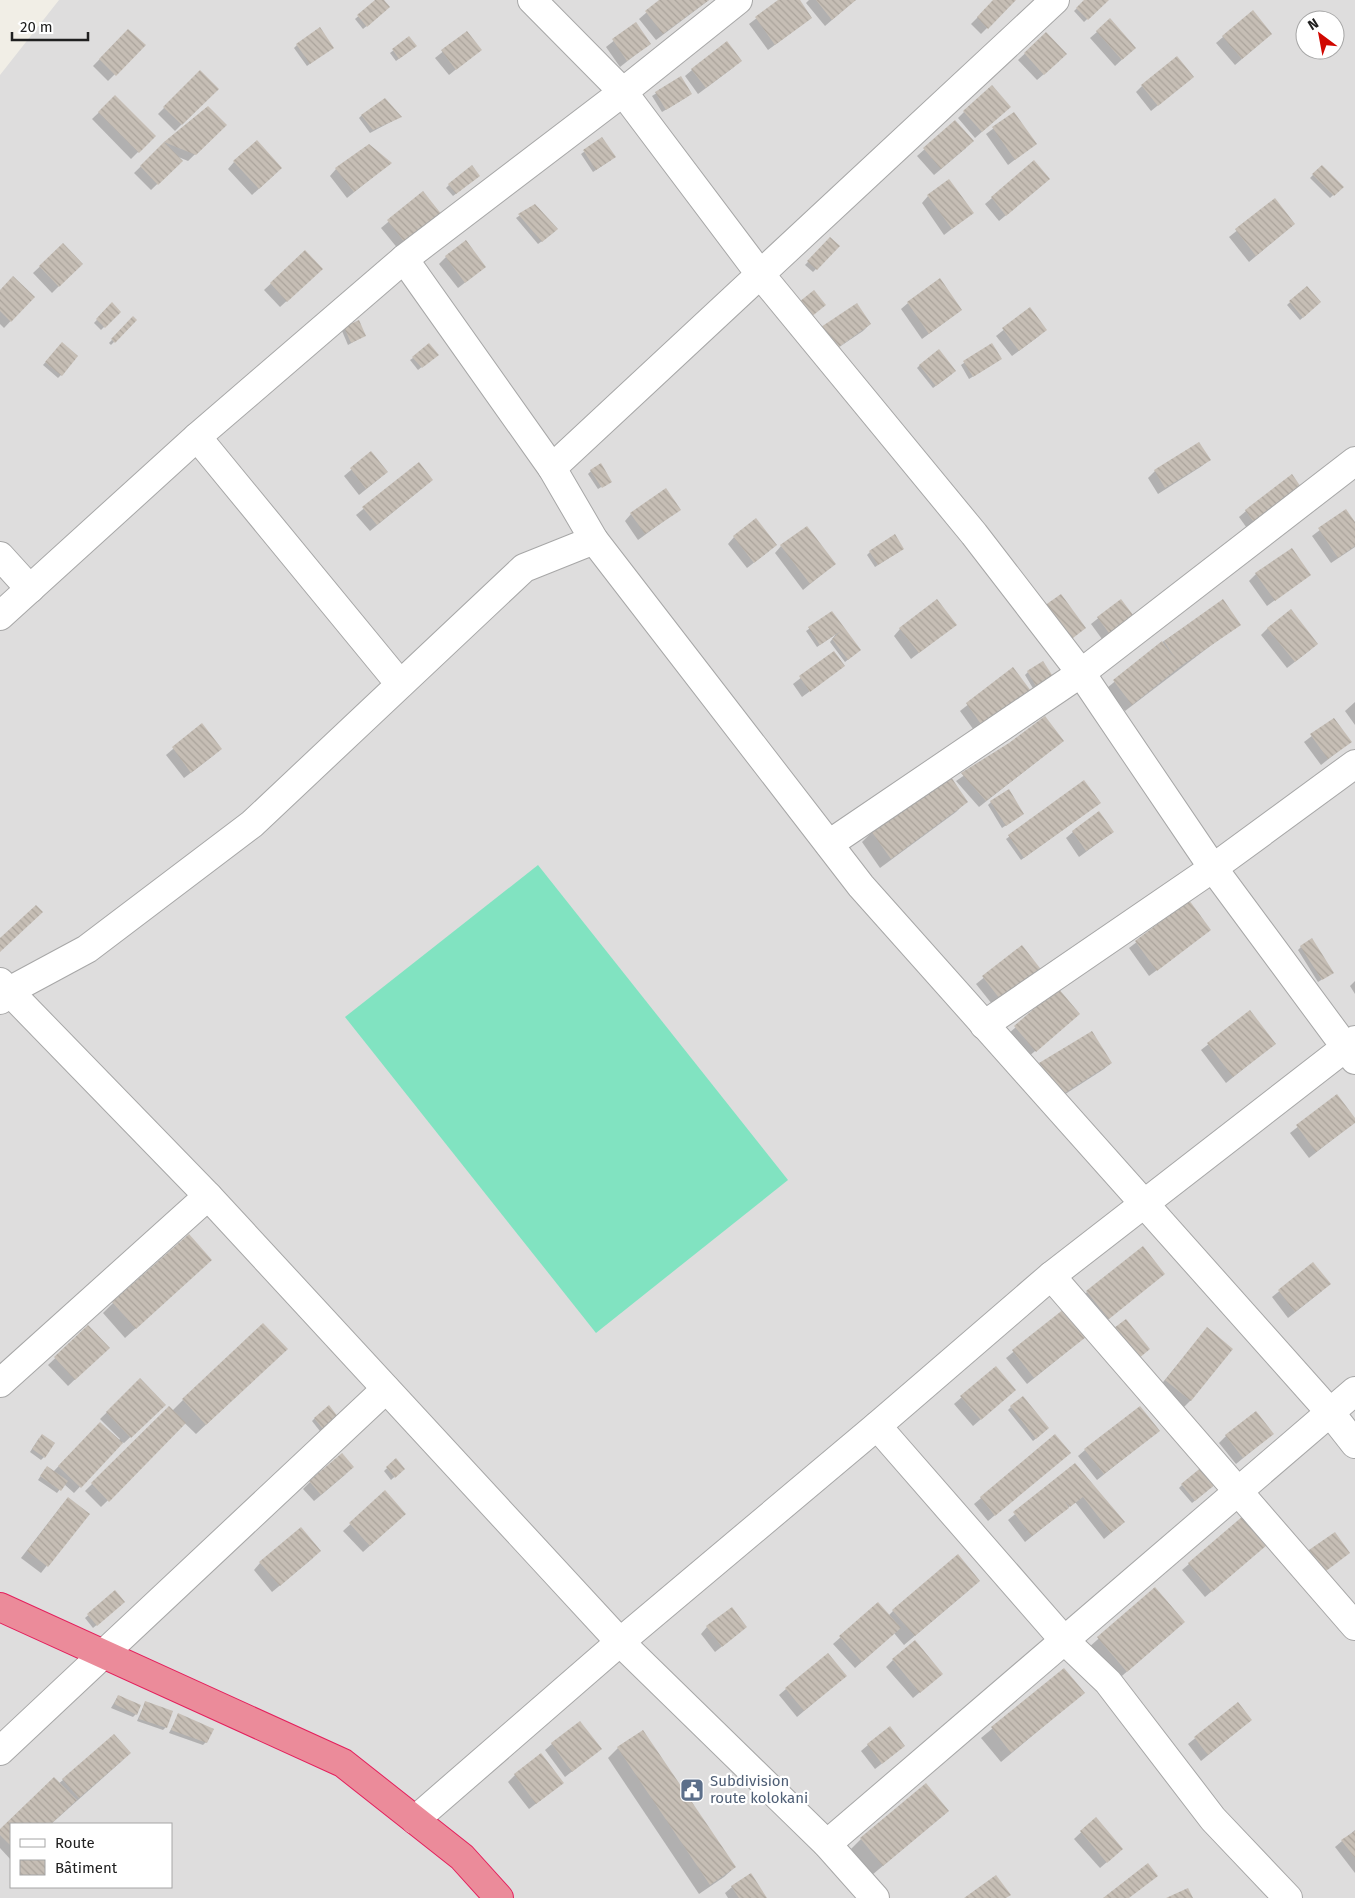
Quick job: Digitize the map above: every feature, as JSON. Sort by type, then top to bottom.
[{"type":"highway","points":[[0,1607],[343,1763],[462,1857],[499,1898]]},
{"type":"street","points":[[415,1820],[620,1642],[877,1426],[1051,1276],[1352,1049],[1213,868],[1081,673],[974,534],[760,274],[623,92],[532,0]]},
{"type":"street","points":[[0,616],[197,437],[404,259],[623,92],[738,0]]},
{"type":"street","points":[[552,468],[1055,0]]},
{"type":"street","points":[[404,259],[552,468],[594,540],[861,886],[1329,1411],[1355,1444]]},
{"type":"street","points":[[197,437],[400,684]]},
{"type":"street","points":[[829,844],[1081,673],[1355,461]]},
{"type":"street","points":[[594,540],[524,568],[252,824],[87,949],[3,991],[208,1196],[620,1642],[827,1844],[875,1898]]},
{"type":"street","points":[[0,556],[30,589]]},
{"type":"street","points":[[984,1025],[1213,868],[1355,764]]},
{"type":"street","points":[[0,1383],[208,1196]]},
{"type":"street","points":[[1051,1276],[1355,1626]]},
{"type":"street","points":[[0,1751],[386,1390]]},
{"type":"street","points":[[827,1844],[1063,1639],[1329,1411],[1355,1391]]},
{"type":"street","points":[[877,1426],[1063,1639],[1108,1682],[1213,1819],[1288,1898]]},
{"type":"shaded area","points":[[59,0],[1355,0],[1355,1898],[0,1898],[0,75]]},
{"type":"green space","points":[[538,865],[788,1180],[596,1333],[345,1017]]},
{"type":"building","points":[[375,0],[384,0],[390,7],[367,27],[357,15]]},
{"type":"building","points":[[659,0],[709,0],[663,34],[645,11]]},
{"type":"building","points":[[778,0],[800,0],[812,18],[775,45],[755,17]]},
{"type":"building","points":[[816,0],[856,0],[832,20]]},
{"type":"building","points":[[993,0],[1016,0],[988,29],[977,17]]},
{"type":"building","points":[[1084,0],[1109,0],[1088,20],[1076,8]]},
{"type":"building","points":[[1253,10],[1272,34],[1242,59],[1222,36]]},
{"type":"building","points":[[1110,18],[1136,48],[1122,60],[1096,31]]},
{"type":"building","points":[[636,22],[651,44],[627,61],[612,39]]},
{"type":"building","points":[[320,27],[334,48],[310,64],[296,44]]},
{"type":"building","points":[[128,29],[146,45],[116,76],[99,59]]},
{"type":"building","points":[[467,31],[482,50],[456,70],[441,50]]},
{"type":"building","points":[[1046,32],[1067,54],[1044,75],[1024,53]]},
{"type":"building","points":[[409,36],[417,46],[399,59],[392,49]]},
{"type":"building","points":[[727,41],[742,61],[706,88],[691,69]]},
{"type":"building","points":[[1177,56],[1194,77],[1158,106],[1141,85]]},
{"type":"building","points":[[200,70],[219,89],[182,125],[163,107]]},
{"type":"building","points":[[681,76],[692,94],[666,110],[655,92]]},
{"type":"building","points":[[992,85],[1011,107],[982,132],[963,111]]},
{"type":"building","points":[[115,95],[156,136],[139,153],[98,112]]},
{"type":"building","points":[[385,98],[402,117],[373,130],[361,115]]},
{"type":"building","points":[[208,106],[227,125],[196,155],[164,142]]},
{"type":"building","points":[[1014,112],[1037,144],[1015,160],[992,127]]},
{"type":"building","points":[[955,120],[974,141],[941,169],[923,148]]},
{"type":"building","points":[[602,137],[616,157],[596,170],[583,150]]},
{"type":"building","points":[[257,140],[282,168],[259,189],[233,161]]},
{"type":"building","points":[[164,142],[183,161],[158,185],[140,166]]},
{"type":"building","points":[[369,144],[392,163],[354,192],[335,168]]},
{"type":"building","points":[[1034,160],[1050,179],[1006,216],[991,197]]},
{"type":"building","points":[[472,165],[480,176],[456,194],[448,184]]},
{"type":"building","points":[[1322,165],[1344,187],[1334,196],[1312,174]]},
{"type":"building","points":[[949,179],[974,213],[952,229],[927,195]]},
{"type":"building","points":[[423,191],[442,215],[406,244],[387,220]]},
{"type":"building","points":[[1275,198],[1295,224],[1256,256],[1235,229]]},
{"type":"building","points":[[535,204],[558,229],[542,242],[518,214]]},
{"type":"building","points":[[830,237],[840,246],[817,270],[807,261]]},
{"type":"building","points":[[466,240],[486,267],[465,283],[445,256]]},
{"type":"building","points":[[63,243],[83,264],[59,287],[39,266]]},
{"type":"building","points":[[305,250],[323,269],[287,302],[270,283]]},
{"type":"building","points":[[13,276],[35,297],[11,322],[0,311],[0,290]]},
{"type":"building","points":[[940,278],[962,310],[929,334],[907,302]]},
{"type":"building","points":[[1307,286],[1321,302],[1303,318],[1289,301]]},
{"type":"building","points":[[814,290],[826,305],[811,317],[799,302]]},
{"type":"building","points":[[112,302],[121,312],[105,328],[96,319]]},
{"type":"building","points":[[857,303],[871,324],[836,349],[821,327]]},
{"type":"building","points":[[1030,307],[1047,330],[1019,351],[1002,328]]},
{"type":"building","points":[[133,316],[137,320],[115,343],[111,339]]},
{"type":"building","points":[[359,320],[366,336],[351,343],[344,327]]},
{"type":"building","points":[[62,342],[78,356],[62,376],[45,362]]},
{"type":"building","points":[[429,343],[439,355],[422,368],[412,357]]},
{"type":"building","points":[[992,343],[1002,359],[973,377],[963,361]]},
{"type":"building","points":[[939,349],[956,371],[936,386],[919,365]]},
{"type":"building","points":[[1199,442],[1211,460],[1165,488],[1154,470]]},
{"type":"building","points":[[371,451],[388,472],[366,489],[350,468]]},
{"type":"building","points":[[419,462],[433,480],[377,525],[362,507]]},
{"type":"building","points":[[601,463],[612,482],[602,488],[590,470]]},
{"type":"building","points":[[1292,474],[1303,490],[1256,525],[1245,510]]},
{"type":"building","points":[[666,488],[681,510],[645,534],[630,513]]},
{"type":"building","points":[[1346,509],[1355,522],[1355,546],[1338,558],[1318,528]]},
{"type":"building","points":[[756,518],[777,545],[754,563],[733,536]]},
{"type":"building","points":[[807,526],[836,564],[810,584],[780,545]]},
{"type":"building","points":[[895,534],[904,549],[878,565],[869,551]]},
{"type":"building","points":[[1292,548],[1311,575],[1275,601],[1255,573]]},
{"type":"building","points":[[1061,594],[1086,628],[1069,641],[1044,606]]},
{"type":"building","points":[[937,599],[957,625],[919,653],[899,628]]},
{"type":"building","points":[[1121,599],[1136,619],[1112,637],[1097,617]]},
{"type":"building","points":[[1223,599],[1241,625],[1181,666],[1132,705],[1113,680],[1162,641],[1177,661],[1164,641]]},
{"type":"building","points":[[1291,609],[1318,644],[1295,662],[1267,628]]},
{"type":"building","points":[[832,611],[861,650],[848,660],[832,639],[841,631],[820,645],[808,627]]},
{"type":"building","points":[[834,651],[845,666],[810,692],[799,676]]},
{"type":"building","points":[[1043,661],[1054,678],[1037,688],[1027,671]]},
{"type":"building","points":[[1013,667],[1031,691],[983,727],[966,703]]},
{"type":"building","points":[[1045,716],[1064,741],[986,801],[961,773],[1009,743]]},
{"type":"building","points":[[1334,718],[1352,742],[1328,759],[1310,734]]},
{"type":"building","points":[[202,723],[222,749],[191,773],[172,747]]},
{"type":"building","points":[[951,777],[968,802],[891,859],[871,831]]},
{"type":"building","points":[[1084,780],[1101,803],[1024,858],[1008,835]]},
{"type":"building","points":[[1009,789],[1024,814],[1006,826],[990,801]]},
{"type":"building","points":[[1099,811],[1114,832],[1086,851],[1072,831]]},
{"type":"building","points":[[1189,900],[1211,930],[1157,971],[1135,941]]},
{"type":"building","points":[[36,905],[43,912],[0,952],[0,938]]},
{"type":"building","points":[[1312,938],[1334,973],[1322,980],[1300,946]]},
{"type":"building","points":[[1022,945],[1043,972],[1003,1003],[982,976]]},
{"type":"building","points":[[1058,988],[1080,1014],[1036,1052],[1014,1026]]},
{"type":"building","points":[[1250,1010],[1276,1044],[1233,1077],[1207,1043]]},
{"type":"building","points":[[1092,1031],[1112,1063],[1060,1096],[1039,1063]]},
{"type":"building","points":[[1337,1094],[1355,1118],[1355,1123],[1316,1152],[1296,1125]]},
{"type":"building","points":[[189,1234],[212,1260],[136,1329],[112,1302]]},
{"type":"building","points":[[1143,1246],[1165,1274],[1109,1319],[1086,1291]]},
{"type":"building","points":[[1313,1262],[1331,1284],[1295,1312],[1278,1290]]},
{"type":"building","points":[[1069,1305],[1091,1333],[1034,1378],[1012,1350]]},
{"type":"building","points":[[1126,1319],[1150,1349],[1138,1359],[1114,1328]]},
{"type":"building","points":[[263,1323],[288,1349],[206,1425],[182,1399]]},
{"type":"building","points":[[88,1325],[110,1348],[75,1380],[54,1357]]},
{"type":"building","points":[[1207,1327],[1233,1349],[1191,1401],[1165,1380]]},
{"type":"building","points":[[996,1366],[1016,1390],[981,1420],[960,1396]]},
{"type":"building","points":[[140,1378],[166,1405],[131,1438],[106,1412]]},
{"type":"building","points":[[1023,1396],[1049,1428],[1036,1439],[1010,1406]]},
{"type":"building","points":[[329,1405],[341,1421],[326,1433],[314,1418]]},
{"type":"building","points":[[169,1406],[186,1423],[109,1502],[91,1483]]},
{"type":"building","points":[[1140,1406],[1160,1431],[1104,1474],[1084,1449]]},
{"type":"building","points":[[1256,1411],[1274,1434],[1243,1458],[1225,1435]]},
{"type":"building","points":[[100,1422],[123,1443],[81,1488],[58,1466]]},
{"type":"building","points":[[42,1434],[55,1443],[45,1458],[32,1449]]},
{"type":"building","points":[[1055,1434],[1071,1453],[995,1516],[980,1497]]},
{"type":"building","points":[[342,1453],[354,1467],[321,1495],[309,1481]]},
{"type":"building","points":[[396,1458],[405,1469],[395,1478],[386,1467]]},
{"type":"building","points":[[1075,1463],[1125,1522],[1111,1533],[1083,1497],[1070,1507],[1065,1501],[1069,1508],[1032,1536],[1013,1512]]},
{"type":"building","points":[[47,1466],[68,1481],[61,1491],[40,1476]]},
{"type":"building","points":[[1203,1466],[1217,1483],[1195,1501],[1181,1484]]},
{"type":"building","points":[[385,1490],[406,1514],[370,1546],[349,1523]]},
{"type":"building","points":[[68,1497],[90,1514],[48,1567],[27,1551]]},
{"type":"building","points":[[1243,1516],[1267,1545],[1212,1592],[1188,1563]]},
{"type":"building","points":[[301,1527],[321,1551],[280,1586],[259,1562]]},
{"type":"building","points":[[1335,1532],[1350,1553],[1322,1574],[1306,1552]]},
{"type":"building","points":[[958,1554],[980,1581],[915,1636],[892,1610]]},
{"type":"building","points":[[1155,1587],[1185,1622],[1127,1672],[1097,1637]]},
{"type":"building","points":[[115,1590],[125,1602],[97,1626],[87,1614]]},
{"type":"building","points":[[878,1602],[901,1628],[862,1662],[839,1636]]},
{"type":"building","points":[[732,1607],[747,1627],[722,1647],[706,1626]]},
{"type":"building","points":[[915,1640],[943,1674],[920,1693],[892,1659]]},
{"type":"building","points":[[828,1653],[847,1676],[804,1711],[785,1688]]},
{"type":"building","points":[[1064,1668],[1085,1693],[1011,1753],[991,1727]]},
{"type":"building","points":[[118,1695],[141,1705],[137,1715],[114,1704]]},
{"type":"building","points":[[145,1701],[173,1711],[167,1728],[139,1719]]},
{"type":"building","points":[[1238,1702],[1252,1720],[1208,1755],[1194,1737]]},
{"type":"building","points":[[178,1713],[214,1729],[207,1743],[171,1730]]},
{"type":"building","points":[[580,1721],[602,1749],[572,1772],[551,1743]]},
{"type":"building","points":[[890,1726],[905,1746],[882,1764],[867,1744]]},
{"type":"building","points":[[643,1730],[736,1867],[710,1885],[617,1747]]},
{"type":"building","points":[[114,1734],[131,1753],[79,1798],[62,1779]]},
{"type":"building","points":[[541,1753],[564,1783],[536,1804],[514,1774]]},
{"type":"building","points":[[54,1777],[77,1800],[52,1823],[10,1823],[10,1845],[0,1835],[0,1829]]},
{"type":"building","points":[[926,1783],[949,1811],[883,1866],[860,1838]]},
{"type":"building","points":[[1096,1817],[1123,1849],[1107,1863],[1080,1831]]},
{"type":"building","points":[[1355,1831],[1355,1858],[1341,1840]]},
{"type":"building","points":[[1148,1863],[1158,1876],[1129,1898],[1103,1898]]},
{"type":"building","points":[[751,1873],[767,1898],[739,1898],[731,1886]]},
{"type":"building","points":[[996,1875],[1011,1895],[1006,1898],[964,1898]]},
{"type":"building","points":[[1188,1888],[1193,1898],[1166,1898]]},
{"type":"place","name":"Subdivision route kolokani","points":[[692,1790]]}]
